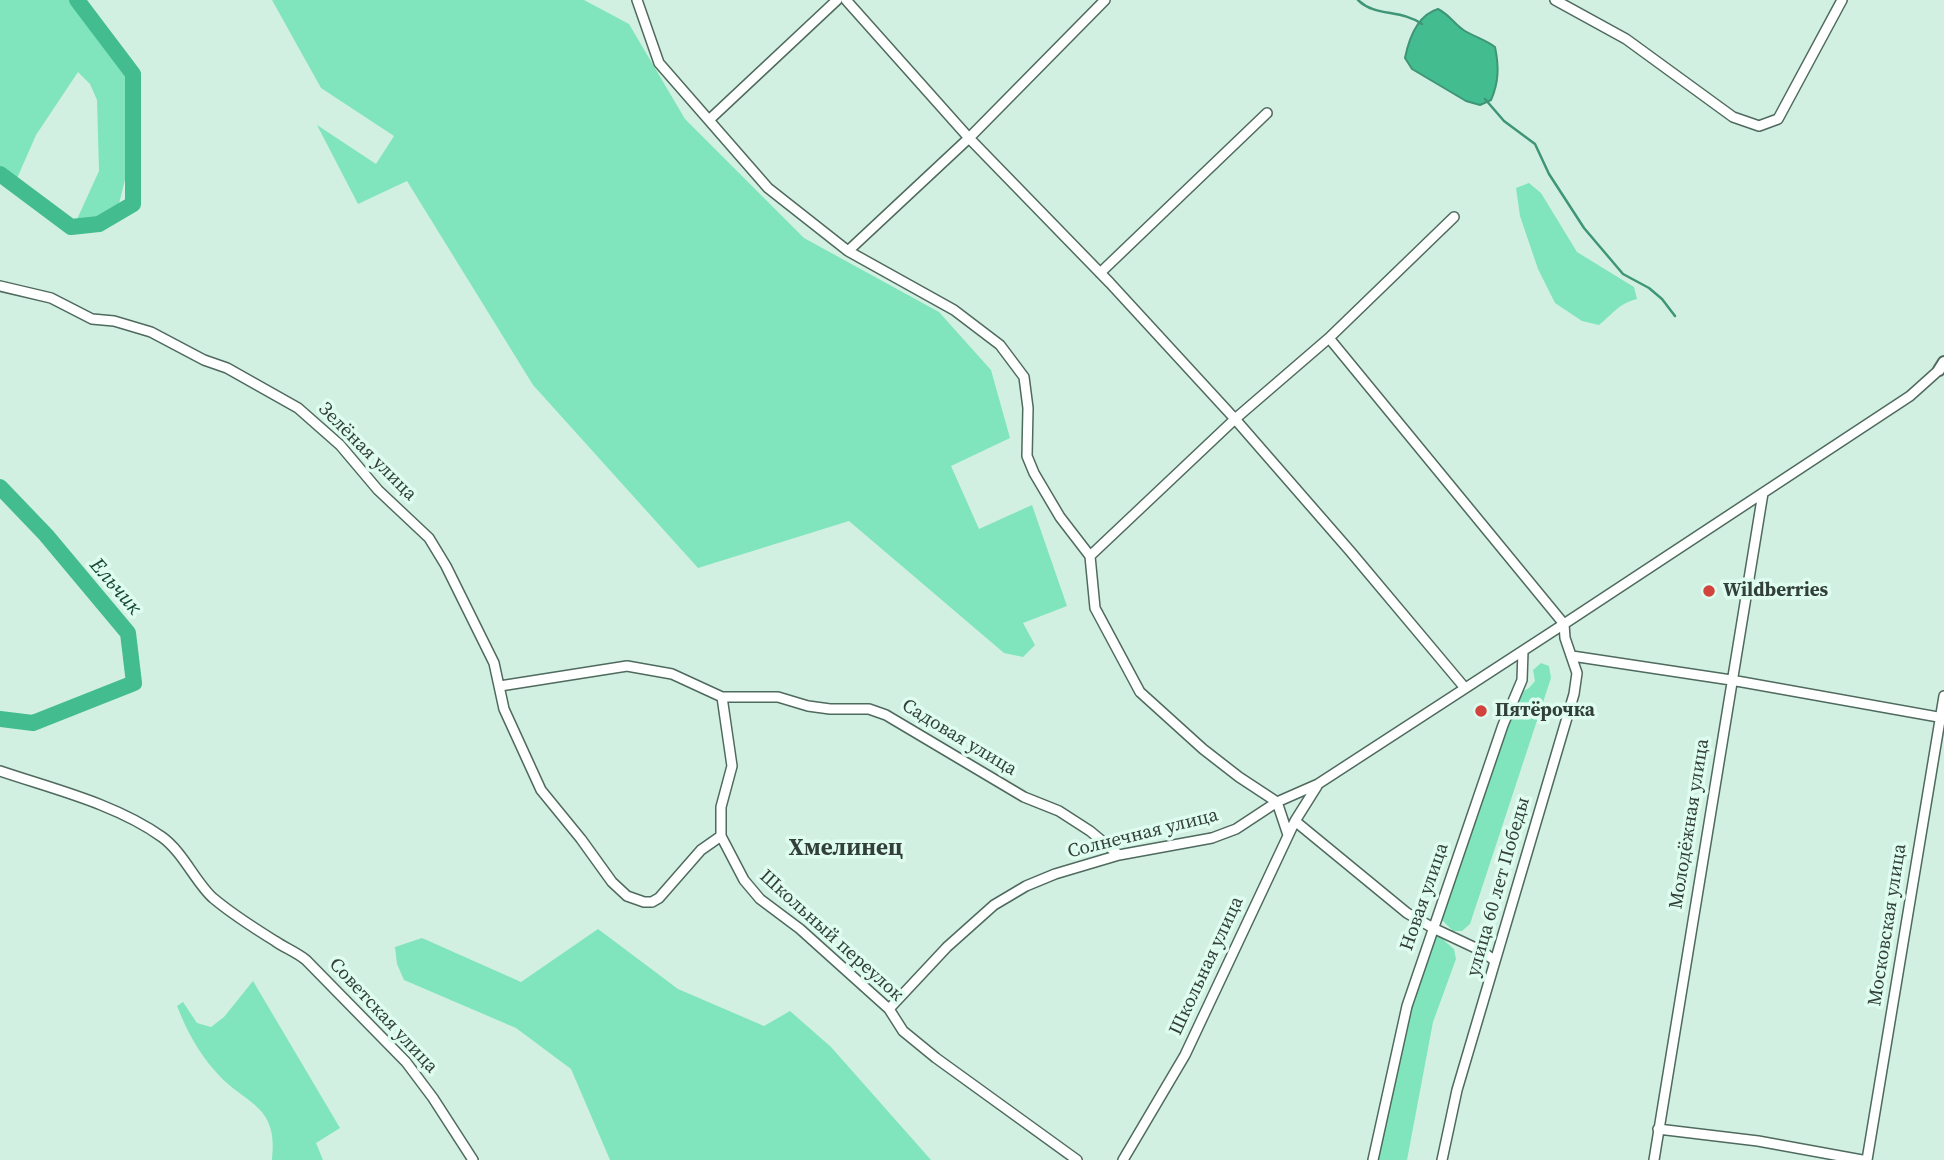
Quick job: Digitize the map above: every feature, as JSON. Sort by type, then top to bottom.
[{"type":"street","points":[[637,0],[659,63],[768,188],[848,251],[954,310],[1000,345],[1024,377],[1028,408],[1027,456],[1060,517],[1090,556],[1095,608],[1140,692],[1212,756],[1277,802],[1288,835]]},
{"type":"street","points":[[709,120],[837,0]]},
{"type":"street","points":[[846,0],[969,138],[1100,273],[1234,419],[1465,688]]},
{"type":"street","points":[[848,251],[969,138],[1105,0]]},
{"type":"street","points":[[1555,0],[1626,39],[1734,117],[1759,126],[1778,119],[1842,0]]},
{"type":"street","points":[[1100,273],[1268,113]]},
{"type":"street","points":[[1090,556],[1234,419],[1329,338],[1454,217]]},
{"type":"street","name":"Зелёная улица","points":[[0,286],[51,298],[92,318],[114,321],[151,332],[204,360],[227,368],[298,408],[340,445],[378,490],[429,538],[462,596],[494,663],[504,709],[541,790],[612,882],[627,896],[644,902],[659,898],[701,850],[721,836]]},
{"type":"street","points":[[1329,338],[1564,624]]},
{"type":"street","name":"Солнечная улица","points":[[889,1009],[947,947],[994,905],[1026,886],[1055,874],[1119,855],[1213,838],[1236,829],[1277,802],[1318,784],[1910,396],[1941,366]]},
{"type":"street","name":"Молодёжная улица","points":[[1654,1160],[1763,493]]},
{"type":"street","name":"улица 60 лет Победы","points":[[1441,1160],[1458,1090],[1574,694],[1577,673],[1565,638],[1564,624]]},
{"type":"street","name":"Новая улица","points":[[1373,1160],[1407,1006],[1503,725],[1522,680],[1522,651]]},
{"type":"street","points":[[1572,656],[1731,680],[1942,718]]},
{"type":"street","points":[[500,686],[627,666],[672,674],[722,697],[732,766],[721,807],[721,836]]},
{"type":"street","name":"Московская улица","points":[[1865,1160],[1944,696]]},
{"type":"street","name":"Садовая улица","points":[[722,697],[778,697],[808,706],[869,709],[886,715],[1024,797],[1059,811],[1090,831],[1119,855]]},
{"type":"street","name":"Советская улица","points":[[0,771],[61,790],[134,821],[164,839],[212,897],[306,960],[406,1062],[473,1160]]},
{"type":"street","name":"Школьная улица","points":[[1123,1160],[1185,1055],[1288,835],[1318,784]]},
{"type":"street","points":[[1295,821],[1407,913],[1482,951],[1495,961]]},
{"type":"street","name":"Школьный переулок","points":[[721,836],[744,880],[760,899],[800,929],[889,1009],[904,1031],[936,1058],[1077,1160]]},
{"type":"street","points":[[1658,1129],[1758,1141],[1865,1160]]},
{"type":"shaded area","points":[[0,0],[84,0],[115,39],[139,123],[117,212],[73,228],[99,171],[97,100],[90,84],[78,72],[36,135],[15,183],[0,171]]},
{"type":"shaded area","points":[[272,0],[584,0],[629,24],[685,119],[804,238],[939,312],[991,370],[1010,438],[951,466],[979,529],[1032,505],[1067,606],[1023,623],[1035,645],[1023,657],[1004,653],[849,521],[698,568],[533,385],[407,181],[358,204],[317,125],[376,164],[394,136],[321,88]]},
{"type":"shaded area","points":[[1438,9],[1465,31],[1495,47],[1498,74],[1491,100],[1480,105],[1466,101],[1412,69],[1405,58],[1420,22]]},
{"type":"shaded area","points":[[1529,183],[1541,193],[1577,252],[1634,287],[1637,299],[1621,306],[1599,325],[1582,321],[1555,303],[1538,269],[1520,216],[1516,188]]},
{"type":"shaded area","points":[[1541,663],[1549,666],[1551,678],[1470,924],[1462,931],[1453,931],[1440,918],[1518,694],[1535,681],[1533,670]]},
{"type":"shaded area","points":[[598,929],[678,989],[764,1026],[790,1011],[831,1047],[931,1160],[610,1160],[571,1069],[516,1028],[404,980],[397,964],[395,947],[422,938],[521,982]]},
{"type":"shaded area","points":[[1433,937],[1440,937],[1454,949],[1456,959],[1433,1022],[1407,1160],[1376,1160],[1408,1010]]},
{"type":"shaded area","points":[[253,981],[340,1128],[316,1143],[323,1160],[272,1160],[273,1141],[265,1116],[209,1064],[193,1040],[177,1006],[183,1002],[197,1023],[211,1027],[224,1017]]},
{"type":"waterway","name":"Ельчик","points":[[0,174],[71,227],[99,224],[133,204],[133,74],[77,0]]},
{"type":"waterway","points":[[1358,0],[1372,9],[1406,16],[1422,24]]},
{"type":"waterway","points":[[1485,99],[1504,121],[1535,144],[1549,174],[1584,228],[1623,274],[1649,288],[1675,316]]},
{"type":"waterway","name":"Ельчик","points":[[0,487],[46,535],[128,633],[134,683],[33,723],[0,719]]},
{"type":"place","name":"Wildberries","points":[[1709,591]]},
{"type":"place","name":"Пятёрочка","points":[[1481,711]]},
{"type":"district","name":"Хмелинец","points":[[846,849]]}]
